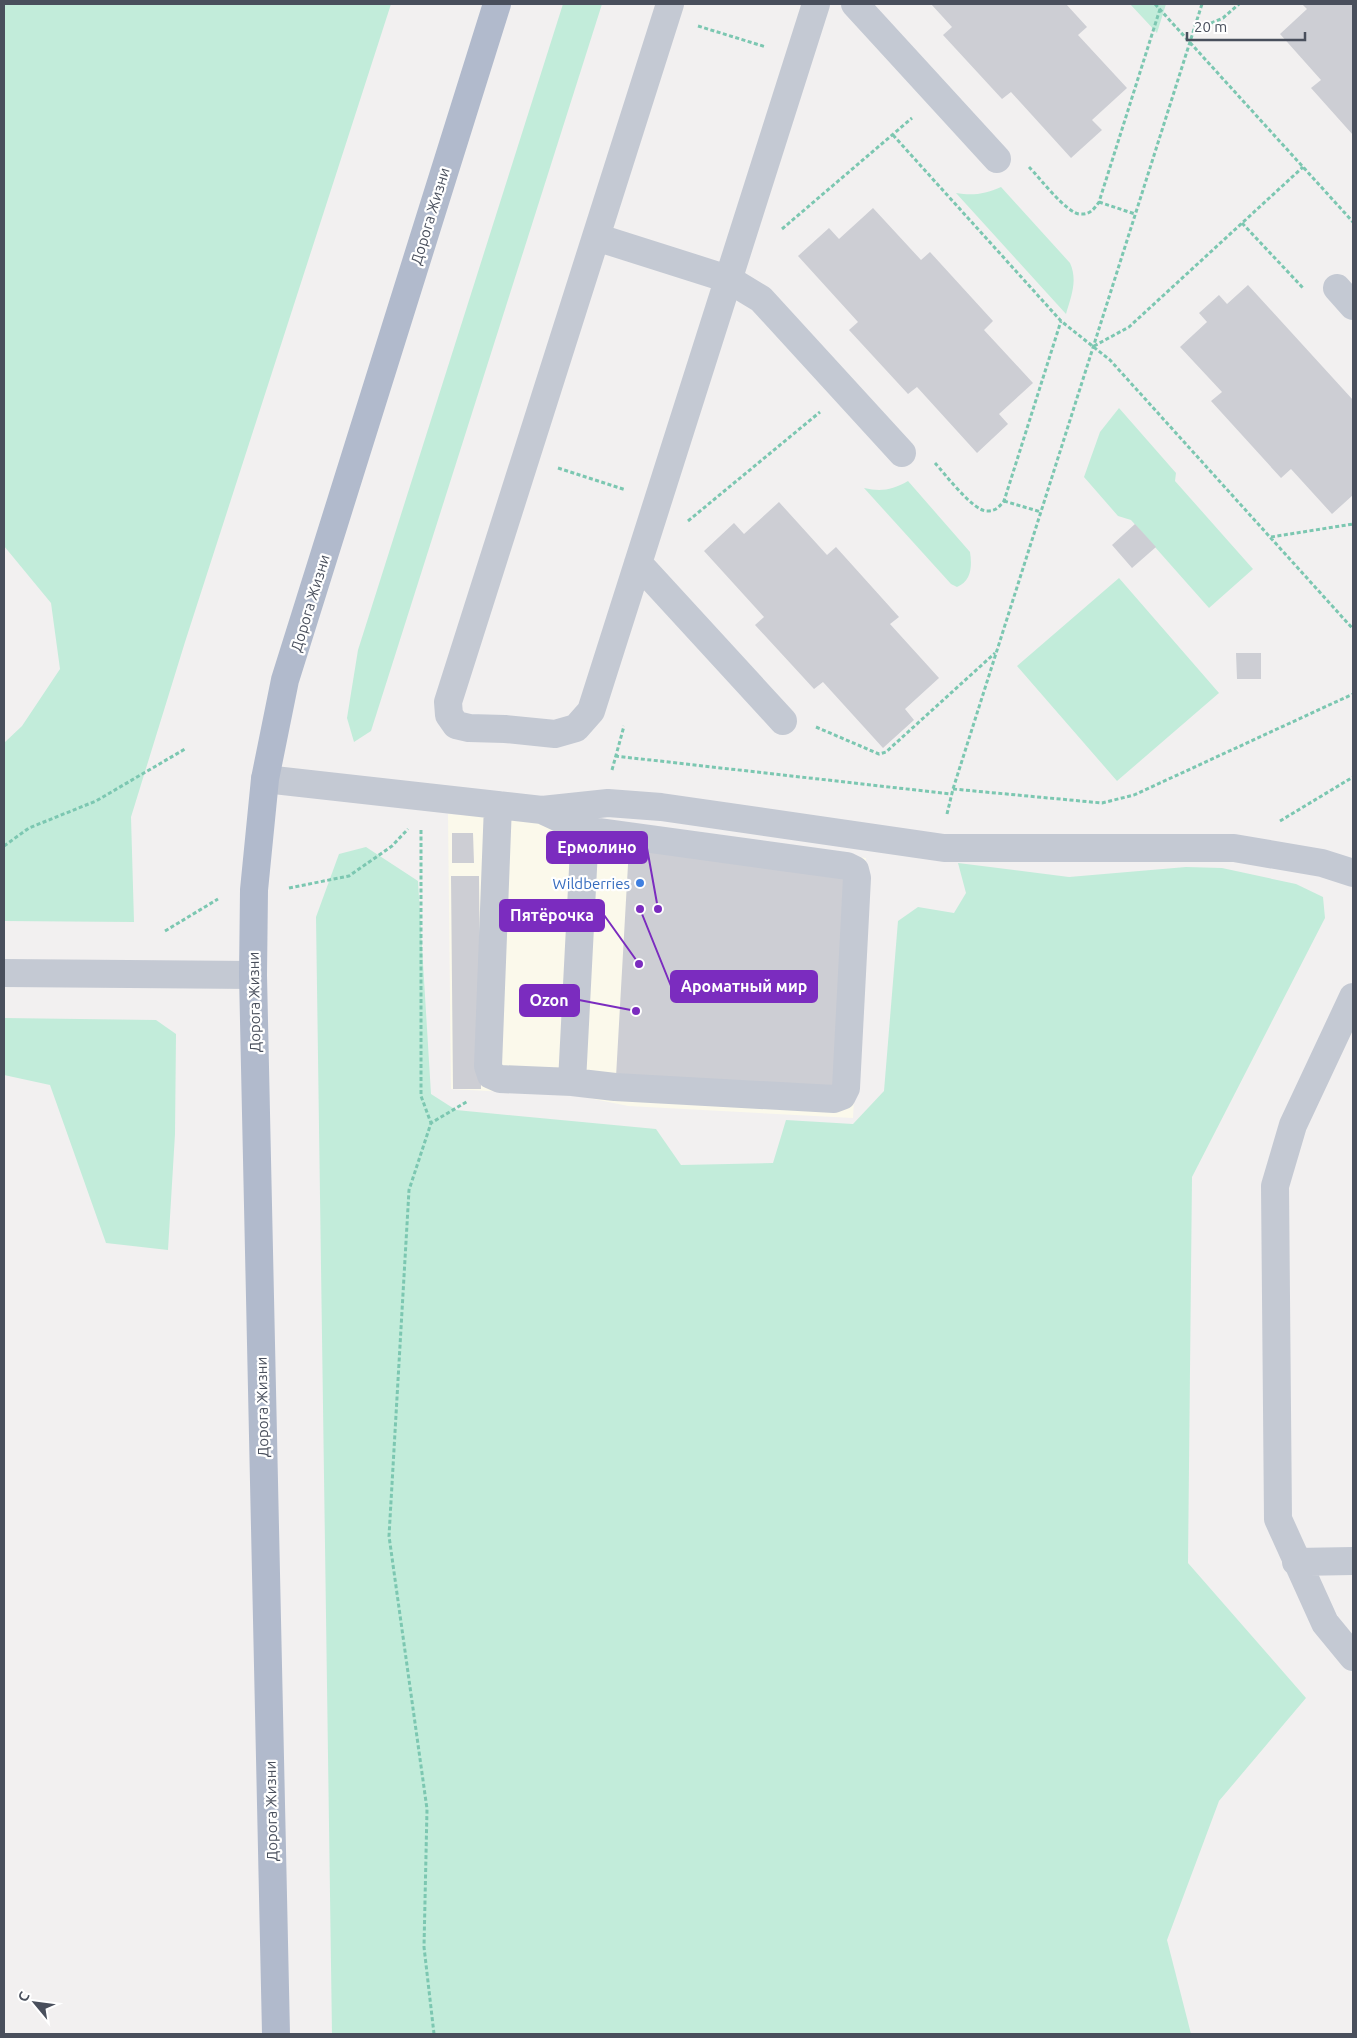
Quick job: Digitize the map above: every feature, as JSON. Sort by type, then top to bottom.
[{"type":"main road","name":"Дорога Жизни","points":[[276,2034],[253,975],[254,890],[265,779],[286,680],[497,4]]},
{"type":"lane","points":[[670,4],[448,702],[448,715],[456,725],[469,728],[505,729],[555,734],[576,728],[591,711],[816,4]]},
{"type":"lane","points":[[855,4],[939,95],[1010,159]]},
{"type":"lane","points":[[596,237],[728,279],[761,299],[902,453]]},
{"type":"lane","points":[[638,563],[783,721]]},
{"type":"lane","points":[[265,779],[430,807],[498,805],[542,810],[608,803],[661,807],[944,848],[1234,848],[1322,863],[1353,873]]},
{"type":"lane","points":[[498,805],[488,1066],[490,1075],[500,1079],[572,1082],[615,1087],[834,1099],[842,1096],[846,1088],[857,878],[855,870],[847,866],[585,830],[542,810]]},
{"type":"lane","points":[[572,1082],[585,830]]},
{"type":"lane","points":[[4,973],[253,975]]},
{"type":"lane","points":[[1353,997],[1294,1125],[1275,1186],[1278,1519],[1325,1622],[1353,1657]]},
{"type":"lane","points":[[1296,1562],[1353,1561]]},
{"type":"path","points":[[1155,4],[1353,222]]},
{"type":"path","points":[[949,801],[1202,4]]},
{"type":"path","points":[[1193,30],[1223,18],[1238,4]]},
{"type":"path","points":[[1010,159],[1068,209],[1080,214],[1092,212],[1099,202],[1160,9]]},
{"type":"path","points":[[712,30],[742,40]]},
{"type":"path","points":[[748,218],[782,229],[939,95]]},
{"type":"path","points":[[893,135],[1061,320],[1110,360],[1353,629]]},
{"type":"path","points":[[1093,346],[1129,327],[1303,167]]},
{"type":"path","points":[[1099,202],[1135,214]]},
{"type":"path","points":[[1242,222],[1305,291]]},
{"type":"path","points":[[934,461],[976,507],[986,511],[997,509],[1004,501],[1061,320]]},
{"type":"path","points":[[655,511],[690,522],[845,391]]},
{"type":"path","points":[[572,472],[601,482]]},
{"type":"path","points":[[1004,501],[1040,512]]},
{"type":"path","points":[[1270,537],[1353,524]]},
{"type":"path","points":[[813,726],[879,754],[886,752],[996,652]]},
{"type":"path","points":[[952,788],[1102,803],[1134,795],[1353,694]]},
{"type":"path","points":[[4,846],[30,828],[96,801],[185,749]]},
{"type":"path","points":[[615,756],[951,794]]},
{"type":"path","points":[[1234,848],[1353,777]]},
{"type":"path","points":[[284,889],[349,876],[392,846],[430,807]]},
{"type":"path","points":[[430,807],[422,1096],[431,1123],[409,1190],[390,1536],[427,1809],[424,1947],[434,2034]]},
{"type":"path","points":[[165,931],[219,898]]},
{"type":"path","points":[[431,1123],[486,1089],[490,1075]]},
{"type":"shaded area","points":[[448,814],[630,826],[866,858],[853,1118],[628,1106],[579,1096],[451,1089]]},
{"type":"green space","points":[[4,4],[391,4],[185,642],[131,817],[134,922],[4,921],[4,743],[22,726],[60,669],[51,603],[4,546]]},
{"type":"green space","points":[[563,4],[602,4],[371,731],[354,742],[347,718],[358,650]]},
{"type":"green space","points":[[1130,4],[1166,4],[1157,33]]},
{"type":"green space","points":[[1001,187],[1070,263],[1074,282],[1066,314],[956,193],[979,194]]},
{"type":"green space","points":[[1119,408],[1176,473],[1175,481],[1253,569],[1209,608],[1131,520],[1118,516],[1084,477],[1100,432]]},
{"type":"green space","points":[[908,481],[970,552],[970,572],[966,581],[957,587],[951,584],[864,488],[886,489]]},
{"type":"green space","points":[[1119,578],[1219,693],[1117,781],[1017,666]]},
{"type":"green space","points":[[366,847],[418,881],[431,1094],[456,1110],[656,1129],[681,1165],[773,1163],[786,1120],[853,1124],[884,1091],[898,921],[918,907],[954,913],[966,893],[958,863],[1069,877],[1186,867],[1222,868],[1296,884],[1323,897],[1325,918],[1192,1177],[1188,1563],[1306,1698],[1219,1801],[1167,1940],[1191,2034],[332,2034],[316,917],[339,854]]},
{"type":"green space","points":[[4,1018],[156,1020],[176,1034],[175,1134],[168,1250],[106,1243],[50,1085],[4,1075]]},
{"type":"building","points":[[931,4],[1066,4],[1087,27],[1078,35],[1127,88],[1092,120],[1102,130],[1071,158],[1011,92],[1002,99],[943,35],[952,27]]},
{"type":"building","points":[[1302,4],[1353,4],[1353,135],[1311,88],[1321,80],[1280,34],[1307,9]]},
{"type":"building","points":[[873,208],[921,260],[930,252],[993,321],[984,330],[1033,383],[999,414],[1008,424],[977,453],[917,387],[908,394],[849,330],[858,322],[798,256],[829,228],[839,239]]},
{"type":"building","points":[[1248,285],[1353,400],[1353,495],[1332,514],[1291,469],[1281,478],[1211,401],[1222,392],[1180,347],[1207,322],[1199,313],[1219,295],[1227,304]]},
{"type":"building","points":[[779,502],[827,555],[836,547],[899,617],[890,624],[939,678],[905,709],[914,720],[883,748],[823,682],[814,689],[755,625],[764,617],[704,551],[734,523],[744,534]]},
{"type":"building","points":[[1135,524],[1156,547],[1132,568],[1112,545]]},
{"type":"building","points":[[1236,653],[1261,653],[1261,679],[1237,679]]},
{"type":"building","points":[[452,833],[473,833],[474,863],[452,863]]},
{"type":"building","points":[[629,847],[849,878],[838,1089],[616,1077]]},
{"type":"building","points":[[451,876],[479,876],[481,1089],[453,1089]]},
{"type":"place","name":"Wildberries","points":[[640,883]]},
{"type":"place","name":"Ароматный мир","points":[[640,909]]},
{"type":"place","name":"Ермолино","points":[[658,909]]},
{"type":"place","name":"Пятёрочка","points":[[639,964]]},
{"type":"place","name":"Ozon","points":[[636,1011]]}]
